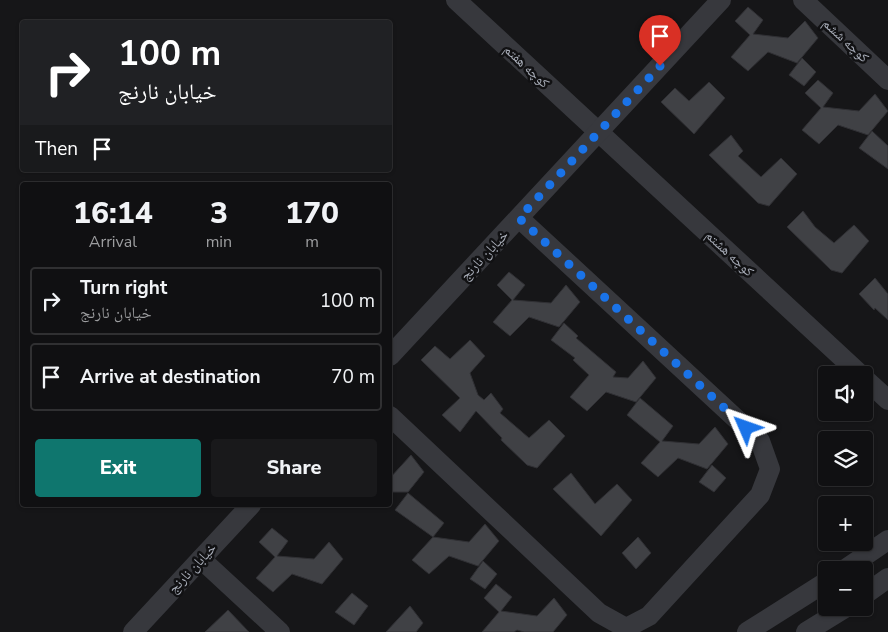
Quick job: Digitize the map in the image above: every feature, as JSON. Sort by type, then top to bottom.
[{"type":"street","name":"کوچه هفتم","points":[[456,0],[598,132]]},
{"type":"street","name":"خیابان نارنج","points":[[392,354],[721,0]]},
{"type":"street","name":"کوچه ششم","points":[[803,0],[888,80]]},
{"type":"street","name":"کوچه هشتم","points":[[598,132],[851,366]]},
{"type":"street","points":[[392,418],[599,612],[626,628],[650,616],[760,495],[770,469],[760,441],[519,218]]},
{"type":"street","points":[[873,386],[888,400]]},
{"type":"street","name":"خیابان نارنج","points":[[133,632],[249,507]]},
{"type":"street","points":[[857,561],[888,540]]},
{"type":"street","points":[[201,559],[280,632]]},
{"type":"street","points":[[873,589],[888,578]]},
{"type":"street","points":[[747,632],[818,587]]},
{"type":"street","points":[[806,632],[832,616]]},
{"type":"building","points":[[748,7],[763,20],[753,34],[788,38],[805,21],[818,38],[797,63],[768,52],[748,71],[731,57],[750,35],[735,21]]},
{"type":"building","points":[[802,58],[816,72],[804,86],[789,75]]},
{"type":"building","points":[[818,80],[833,93],[823,107],[859,111],[875,94],[888,111],[868,135],[838,125],[819,144],[802,130],[821,108],[805,93]]},
{"type":"building","points":[[709,82],[725,98],[694,134],[661,102],[675,88],[689,101]]},
{"type":"building","points":[[872,131],[888,146],[888,169],[859,148]]},
{"type":"building","points":[[731,135],[743,151],[738,156],[761,177],[781,158],[797,174],[769,206],[758,203],[709,155]]},
{"type":"building","points":[[803,211],[815,227],[834,243],[854,225],[869,241],[842,273],[831,270],[787,227]]},
{"type":"building","points":[[509,272],[525,285],[513,300],[551,303],[566,285],[580,302],[559,327],[529,317],[510,336],[493,322],[512,300],[497,285]]},
{"type":"building","points":[[875,278],[888,294],[888,320],[875,308],[874,310],[859,294]]},
{"type":"building","points":[[564,323],[578,336],[576,338],[616,372],[613,377],[628,378],[643,361],[656,378],[636,402],[606,392],[587,411],[570,397],[589,375],[573,360],[575,358],[551,340]]},
{"type":"building","points":[[470,340],[485,356],[470,373],[478,395],[484,400],[491,393],[503,409],[500,413],[529,438],[549,420],[565,436],[537,468],[527,465],[501,440],[502,438],[476,411],[460,432],[442,415],[460,398],[421,360],[435,346],[450,359]]},
{"type":"building","points":[[640,398],[673,426],[662,441],[699,444],[715,427],[728,444],[707,469],[678,458],[658,477],[641,463],[660,442],[627,415]]},
{"type":"building","points":[[411,455],[424,472],[408,492],[392,492],[392,476]]},
{"type":"building","points":[[712,465],[726,478],[714,492],[699,482]]},
{"type":"building","points":[[571,473],[595,504],[617,484],[632,500],[601,536],[553,489]]},
{"type":"building","points":[[408,493],[444,523],[433,537],[395,510]]},
{"type":"building","points":[[485,524],[499,541],[478,566],[449,556],[429,574],[412,560],[433,537],[469,542]]},
{"type":"building","points":[[272,528],[288,541],[277,556],[314,559],[329,542],[343,559],[322,584],[292,574],[273,592],[256,578],[275,557],[259,542]]},
{"type":"building","points":[[638,537],[651,553],[636,569],[622,553]]},
{"type":"building","points":[[483,561],[497,574],[485,589],[470,579]]},
{"type":"building","points":[[496,584],[512,597],[501,611],[537,616],[554,598],[567,615],[553,632],[524,632],[517,630],[514,632],[482,632],[499,612],[484,598]]},
{"type":"building","points":[[352,593],[368,606],[354,625],[335,612]]},
{"type":"building","points":[[410,606],[423,623],[416,632],[386,632]]},
{"type":"building","points":[[228,610],[249,632],[205,632]]},
{"type":"route","points":[[660,66],[519,218],[746,428]]}]
